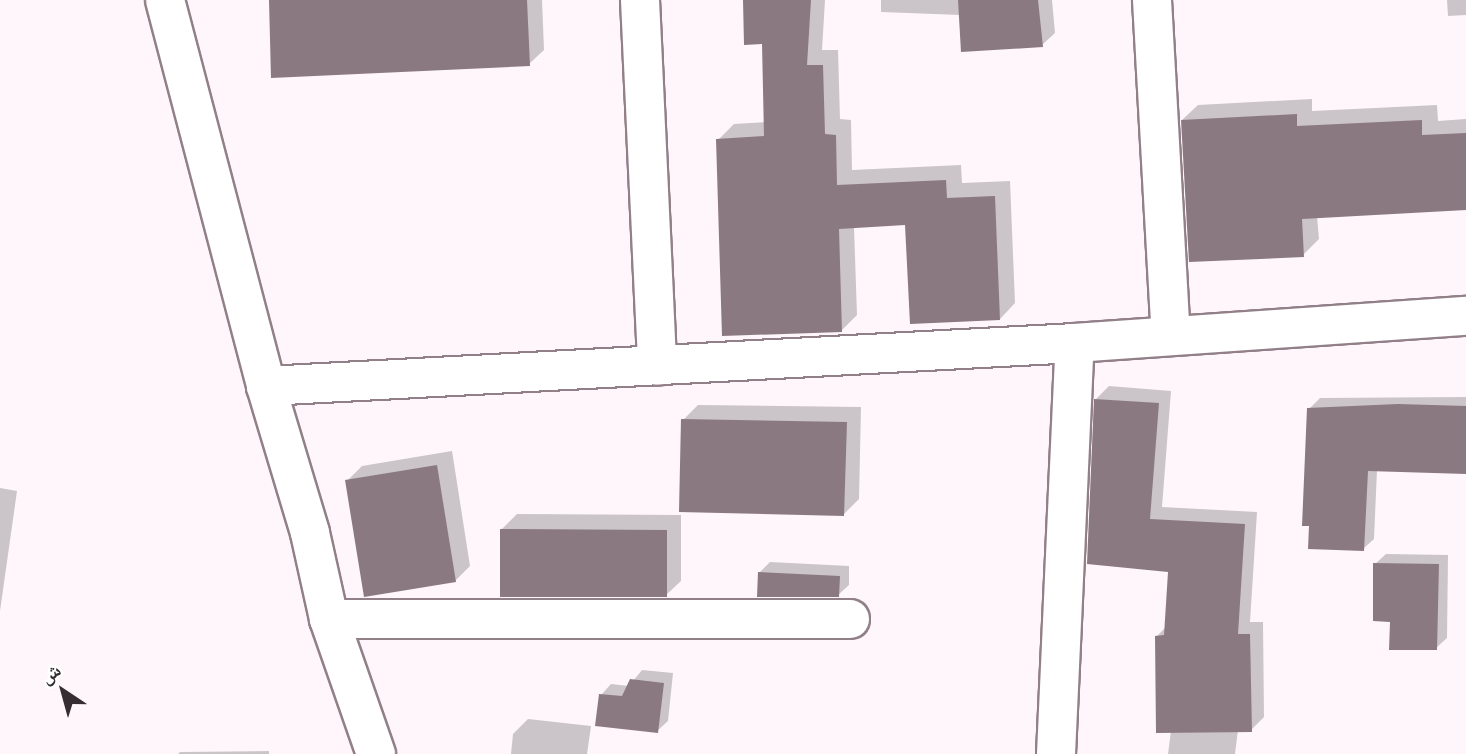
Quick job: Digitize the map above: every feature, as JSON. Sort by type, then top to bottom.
[{"type":"street","points":[[165,0],[265,386],[310,533],[329,619],[376,754]]},
{"type":"street","points":[[640,0],[657,366]]},
{"type":"street","points":[[1152,0],[1171,335]]},
{"type":"street","points":[[265,386],[1074,342],[1466,316]]},
{"type":"street","points":[[1056,754],[1074,342]]},
{"type":"street","points":[[329,619],[850,619]]},
{"type":"building","points":[[269,0],[527,0],[530,66],[271,78]]},
{"type":"building","points":[[743,0],[811,0],[807,65],[823,65],[825,134],[836,135],[837,185],[946,180],[947,198],[995,196],[1000,320],[910,324],[905,225],[839,229],[842,332],[722,336],[716,139],[764,136],[762,44],[744,45]]},
{"type":"building","points":[[958,0],[1038,0],[1043,47],[961,52]]},
{"type":"building","points":[[1297,114],[1297,126],[1422,120],[1422,135],[1466,133],[1466,210],[1302,219],[1304,257],[1189,262],[1181,120]]},
{"type":"building","points":[[1094,399],[1159,403],[1150,519],[1245,524],[1238,634],[1250,634],[1252,732],[1156,733],[1155,636],[1164,635],[1168,572],[1087,564]]},
{"type":"building","points":[[1398,404],[1466,406],[1466,474],[1368,471],[1364,551],[1308,549],[1309,526],[1302,526],[1307,408]]},
{"type":"building","points":[[681,419],[847,422],[844,516],[679,512]]},
{"type":"building","points":[[437,465],[456,582],[364,597],[345,480]]},
{"type":"building","points":[[500,529],[667,530],[667,597],[500,597]]},
{"type":"building","points":[[1373,563],[1439,564],[1437,650],[1389,650],[1390,622],[1373,621]]},
{"type":"building","points":[[758,572],[840,576],[839,597],[757,597]]},
{"type":"building","points":[[630,679],[664,683],[658,733],[595,726],[599,694],[622,696]]}]
